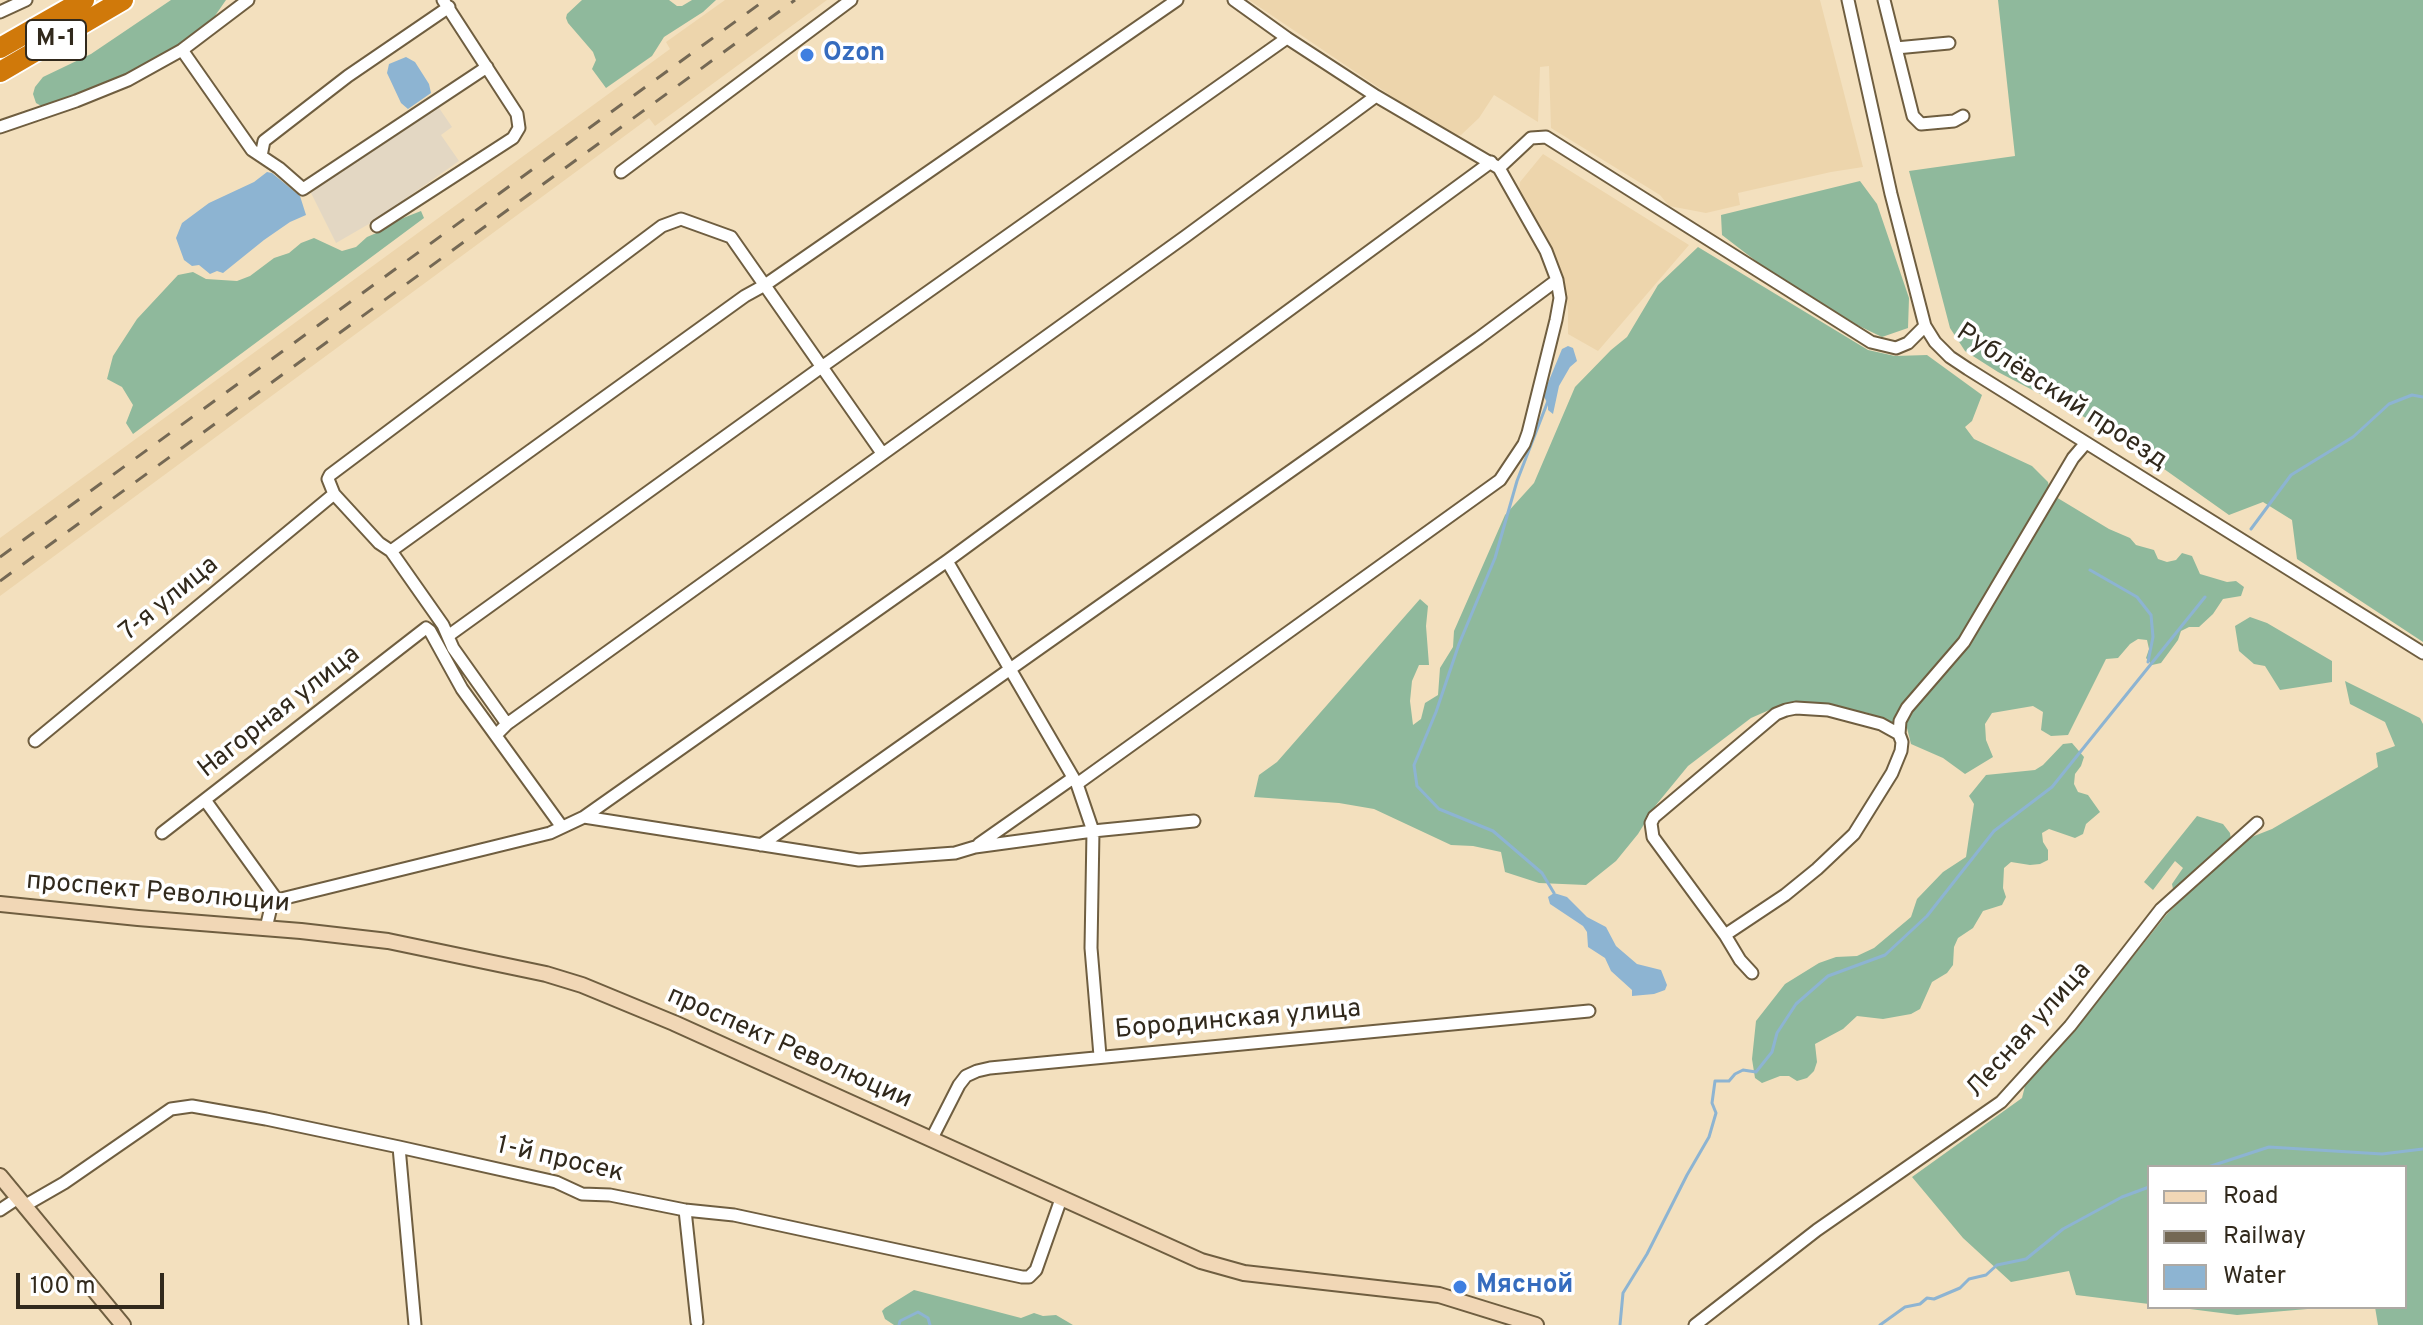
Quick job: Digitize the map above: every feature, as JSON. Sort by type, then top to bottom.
[{"type":"highway","name":"М-1","points":[[0,48],[84,0]]},
{"type":"highway","name":"М-1","points":[[0,72],[123,0]]},
{"type":"street","points":[[0,12],[14,0]]},
{"type":"street","points":[[0,12],[26,0]]},
{"type":"street","points":[[0,127],[128,80],[182,50],[248,0]]},
{"type":"street","points":[[621,172],[851,0]]},
{"type":"street","points":[[391,551],[733,305],[1177,0]]},
{"type":"street","points":[[975,847],[1075,781],[1500,480],[1528,433],[1560,298],[1546,251],[1495,165],[1376,96],[1234,0]]},
{"type":"street","name":"Рублёвский проезд","points":[[1848,0],[1891,194],[1925,326],[1935,342],[1950,357],[2085,444],[2423,653]]},
{"type":"street","points":[[1884,0],[1913,116],[1921,124],[1954,121],[1963,116]]},
{"type":"street","points":[[261,156],[264,141],[446,4],[517,114],[519,128],[513,138],[377,226]]},
{"type":"street","points":[[448,636],[1287,38]]},
{"type":"street","points":[[1896,48],[1949,43]]},
{"type":"street","points":[[182,50],[252,150],[303,189],[487,67]]},
{"type":"street","points":[[562,827],[497,734],[507,724],[1376,96]]},
{"type":"street","points":[[266,928],[271,907],[277,900],[550,833],[584,817],[947,561],[1531,138],[1546,137],[1871,342],[1896,348],[1908,343],[1925,326]]},
{"type":"street","points":[[507,724],[453,648],[391,551],[379,543],[334,494],[329,485],[330,475],[662,226],[681,219],[731,237],[882,453]]},
{"type":"street","points":[[761,845],[1557,280]]},
{"type":"street","points":[[1725,935],[1785,895],[1854,834],[1892,773],[1901,751],[1900,721],[1907,708],[1964,642],[2073,458],[2085,444]]},
{"type":"street","name":"7-я улица","points":[[35,741],[334,494]]},
{"type":"street","points":[[947,561],[1075,781],[1093,831],[1091,948],[1100,1056]]},
{"type":"street","name":"Нагорная улица","points":[[162,833],[426,628],[462,689],[497,734]]},
{"type":"street","points":[[1752,973],[1653,837],[1651,823],[1654,817],[1776,714],[1786,710],[1828,710],[1881,724],[1899,734]]},
{"type":"street","points":[[205,800],[277,900]]},
{"type":"street","points":[[584,817],[859,860],[955,853],[975,847],[1093,831],[1194,821]]},
{"type":"street","name":"Лесная улица","points":[[1695,1325],[1817,1230],[2001,1102],[2070,1026],[2161,909],[2257,823]]},
{"type":"street","name":"проспект Революции","points":[[0,904],[388,941],[517,967],[582,985],[674,1023],[1201,1261],[1284,1279],[1439,1295],[1536,1325]]},
{"type":"street","name":"Бородинская улица","points":[[931,1140],[959,1085],[966,1076],[977,1071],[1100,1056],[1589,1011]]},
{"type":"street","name":"1-й просек","points":[[0,1210],[64,1183],[171,1109],[181,1106],[266,1119],[399,1147],[556,1182],[582,1194],[610,1195],[685,1210],[734,1215],[1029,1277],[1036,1270],[1061,1199]]},
{"type":"street","points":[[399,1147],[415,1325]]},
{"type":"street","points":[[0,1176],[123,1325]]},
{"type":"street","points":[[685,1210],[697,1322]]},
{"type":"shaded area","points":[[725,0],[827,0],[655,126],[649,118],[0,596],[0,538],[670,49],[666,42]]},
{"type":"shaded area","points":[[1249,0],[1820,0],[1863,167],[1738,193],[1740,205],[1706,213],[1669,206],[1660,195],[1551,128],[1549,66],[1540,67],[1538,122],[1494,95],[1479,118],[1461,135],[1455,136]]},
{"type":"shaded area","points":[[437,105],[452,127],[441,135],[459,161],[374,221],[336,243],[310,191]]},
{"type":"shaded area","points":[[1543,154],[1689,245],[1598,351],[1568,334],[1564,281],[1519,191],[1520,182]]},
{"type":"green space","points":[[171,0],[226,0],[210,23],[178,48],[123,77],[43,107],[36,103],[33,94],[43,77],[91,54]]},
{"type":"green space","points":[[582,0],[669,0],[682,6],[692,0],[716,0],[664,37],[652,56],[606,88],[592,69],[596,60],[593,52],[566,18]]},
{"type":"green space","points":[[1998,0],[2423,0],[2423,642],[2297,559],[2292,520],[2263,502],[2229,515],[2109,430],[1998,372],[1965,351],[1950,328],[1909,171],[2015,156]]},
{"type":"green space","points":[[1860,181],[1877,204],[1909,298],[1908,328],[1882,337],[1765,268],[1722,235],[1721,215]]},
{"type":"green space","points":[[421,211],[424,218],[133,434],[126,423],[133,405],[122,387],[107,379],[113,356],[137,319],[178,275],[193,272],[206,279],[237,281],[314,238],[342,251],[356,247],[393,222]]},
{"type":"green space","points":[[1698,247],[1868,350],[1895,356],[1927,355],[1982,395],[1972,421],[1965,427],[1974,439],[2032,466],[2048,482],[2051,494],[2130,538],[2136,545],[2154,550],[2158,559],[2167,562],[2176,560],[2182,553],[2192,556],[2200,574],[2227,582],[2236,581],[2244,587],[2241,596],[2223,599],[2199,627],[2181,631],[2161,663],[2152,665],[2146,658],[2149,649],[2147,640],[2138,639],[2118,658],[2106,659],[2068,735],[2051,736],[2041,730],[2043,712],[2033,706],[1992,713],[1985,724],[1986,740],[1993,757],[1965,774],[1943,758],[1911,744],[1907,728],[1868,713],[1783,704],[1751,718],[1688,766],[1616,861],[1586,885],[1539,883],[1505,872],[1501,852],[1451,845],[1374,809],[1339,803],[1254,797],[1259,775],[1277,762],[1420,599],[1428,606],[1429,665],[1419,665],[1412,681],[1410,701],[1413,725],[1421,719],[1425,703],[1438,695],[1440,668],[1453,647],[1454,631],[1505,515],[1534,483],[1575,387],[1627,337],[1658,285]]},
{"type":"green space","points":[[2250,617],[2267,623],[2332,661],[2332,682],[2280,690],[2265,666],[2254,664],[2239,651],[2235,626]]},
{"type":"green space","points":[[2345,681],[2420,718],[2423,724],[2423,1325],[2378,1325],[2375,1309],[2407,1309],[2407,1165],[2147,1165],[2147,1304],[2076,1295],[2069,1271],[2011,1282],[1963,1238],[1912,1177],[2022,1098],[2025,1086],[2073,1032],[2167,914],[2244,840],[2272,829],[2378,767],[2376,753],[2395,746],[2385,722],[2350,704]]},
{"type":"green space","points":[[2072,743],[2084,757],[2075,774],[2074,784],[2078,792],[2088,795],[2100,812],[2086,824],[2083,834],[2075,838],[2049,829],[2042,833],[2048,860],[2030,865],[2011,862],[2004,868],[2006,897],[2002,905],[1983,911],[1973,928],[1958,938],[1953,965],[1947,973],[1932,982],[1920,1009],[1911,1014],[1883,1019],[1857,1016],[1843,1029],[1815,1044],[1817,1062],[1807,1078],[1797,1081],[1789,1076],[1780,1076],[1762,1083],[1755,1078],[1752,1059],[1756,1021],[1785,984],[1819,963],[1836,957],[1857,956],[1874,948],[1911,917],[1917,899],[1943,872],[1966,857],[1974,804],[1969,796],[1986,775],[2035,770],[2063,744]]},
{"type":"green space","points":[[2197,816],[2223,824],[2231,840],[2180,887],[2173,889],[2172,884],[2183,868],[2175,861],[2153,890],[2144,882]]},
{"type":"green space","points":[[914,1290],[1021,1318],[1034,1313],[1056,1315],[1073,1325],[894,1325],[885,1319],[882,1311],[885,1308]]},
{"type":"green space","points":[[2190,1309],[2308,1309],[2237,1315]]},
{"type":"water","points":[[406,57],[415,62],[431,93],[408,109],[401,103],[387,73],[389,64]]},
{"type":"water","points":[[267,172],[300,196],[306,215],[264,240],[223,273],[217,271],[210,274],[199,265],[192,266],[184,260],[176,238],[182,223],[209,203],[254,182]]},
{"type":"water","points":[[1568,346],[1573,348],[1577,361],[1559,386],[1553,414],[1548,410],[1543,395],[1562,349]]},
{"type":"water","points":[[1554,893],[1567,897],[1587,917],[1606,927],[1616,946],[1637,964],[1661,970],[1667,985],[1665,990],[1632,996],[1632,990],[1611,971],[1605,958],[1588,947],[1587,932],[1583,926],[1550,904],[1548,897]]},
{"type":"waterway","points":[[2251,529],[2291,475],[2353,437],[2389,404],[2412,395],[2423,397]]},
{"type":"waterway","points":[[1548,401],[1517,481],[1495,558],[1414,765],[1417,786],[1439,809],[1493,831],[1542,873],[1554,893]]},
{"type":"waterway","points":[[2090,570],[2137,597],[2151,615],[2153,637],[2148,662]]},
{"type":"waterway","points":[[1620,1325],[1623,1293],[1709,1137],[1716,1113],[1712,1103],[1715,1081],[1729,1081],[1743,1070],[1756,1072],[1772,1052],[1777,1033],[1796,1004],[1828,976],[1885,955],[1927,916],[1994,831],[2052,787],[2205,597]]},
{"type":"waterway","points":[[2214,1165],[2269,1147],[2382,1154],[2423,1149]]},
{"type":"waterway","points":[[1880,1325],[1905,1307],[1960,1288],[1969,1279],[1986,1275],[1997,1265],[2026,1259],[2063,1229],[2122,1197],[2147,1188]]},
{"type":"waterway","points":[[899,1325],[900,1321],[918,1312],[928,1318],[930,1325]]},
{"type":"railway","points":[[0,557],[765,0]]},
{"type":"railway","points":[[0,581],[795,0]]},
{"type":"place","name":"Ozon","points":[[807,55]]},
{"type":"place","name":"Мясной","points":[[1460,1287]]}]
